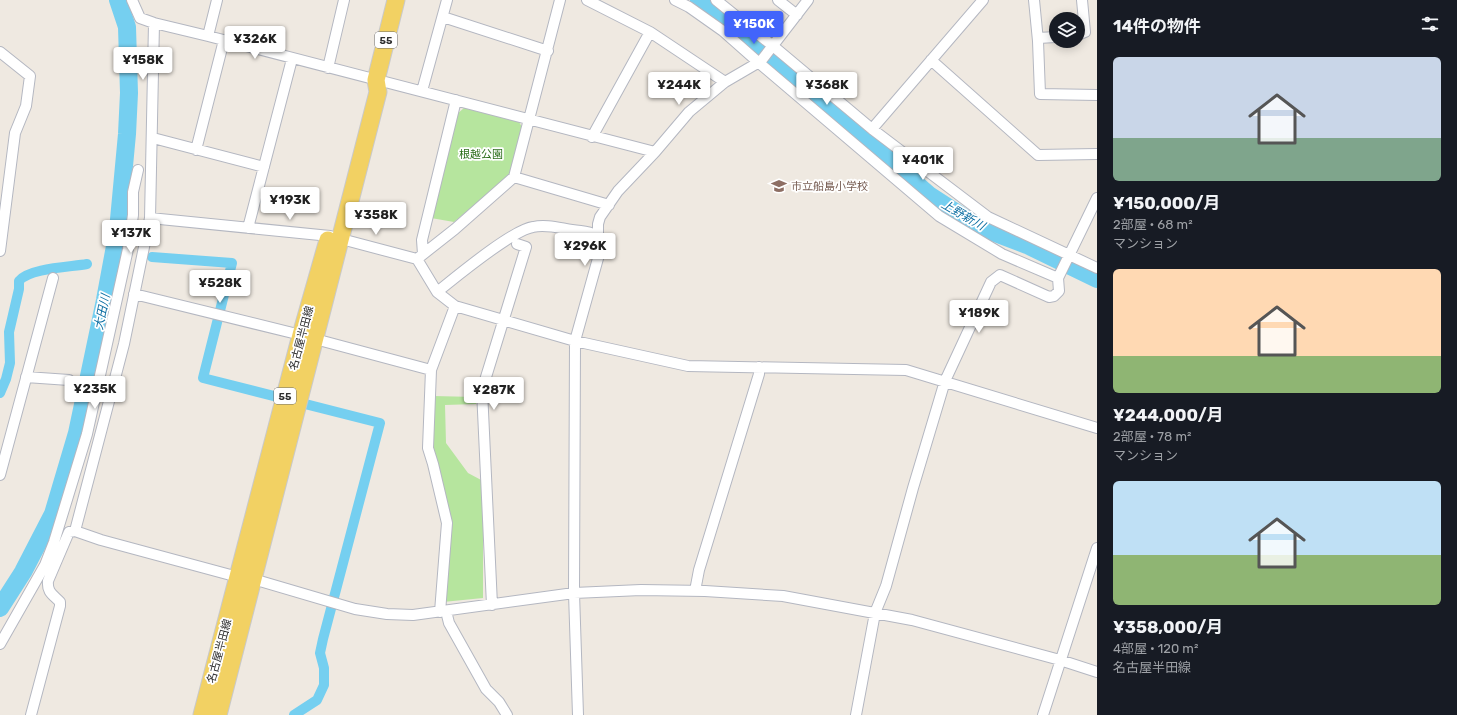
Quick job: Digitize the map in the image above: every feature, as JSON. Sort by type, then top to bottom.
[{"type":"main road","name":"名古屋半田線","points":[[218,715],[246,578],[335,237],[368,90],[376,80],[396,0]]},
{"type":"main road","name":"名古屋半田線","points":[[202,715],[246,578]]},
{"type":"street","points":[[132,0],[140,18],[154,24],[224,40],[292,59],[529,119],[592,137],[655,152]]},
{"type":"street","points":[[208,36],[217,0]]},
{"type":"street","points":[[328,68],[344,0]]},
{"type":"street","points":[[422,91],[447,0]]},
{"type":"street","points":[[420,256],[455,229],[514,177],[548,51],[560,0]]},
{"type":"street","points":[[587,0],[650,32],[725,82]]},
{"type":"street","points":[[675,0],[689,7],[724,31],[940,216],[1002,254],[1059,275]]},
{"type":"street","points":[[716,0],[872,129],[988,216],[1097,268]]},
{"type":"street","points":[[778,0],[797,15]]},
{"type":"street","points":[[578,715],[574,593],[575,341],[602,244],[598,236],[598,224],[600,217],[618,191],[655,152],[689,112],[725,82],[759,61],[772,47],[808,0]]},
{"type":"street","points":[[872,129],[983,0]]},
{"type":"street","points":[[1034,0],[1038,38],[1040,94],[1097,95]]},
{"type":"street","points":[[1082,0],[1083,12]]},
{"type":"street","points":[[443,17],[548,51]]},
{"type":"street","points":[[75,531],[124,344],[150,218],[153,138],[154,24]]},
{"type":"street","points":[[592,137],[650,32]]},
{"type":"street","points":[[1038,38],[1049,37]]},
{"type":"street","points":[[196,150],[224,40]]},
{"type":"street","points":[[0,52],[30,76],[26,106],[14,133],[0,251]]},
{"type":"street","points":[[248,228],[292,59]]},
{"type":"street","points":[[931,60],[1038,155],[1097,154]]},
{"type":"street","points":[[456,100],[422,240],[420,256],[437,292],[455,306],[575,341],[688,366],[906,370],[1097,428]]},
{"type":"street","points":[[153,138],[264,167]]},
{"type":"street","points":[[0,644],[50,554],[85,441],[128,249],[133,215],[133,192],[138,170]]},
{"type":"street","points":[[514,177],[609,205]]},
{"type":"street","points":[[856,715],[875,613],[886,586],[912,488],[945,381],[991,282],[1000,275],[1049,297],[1054,296],[1058,291],[1059,275],[1096,201]]},
{"type":"street","points":[[150,218],[335,237],[420,256]]},
{"type":"street","points":[[437,292],[497,247],[530,227],[542,225],[575,231],[586,230],[598,236]]},
{"type":"street","points":[[492,605],[482,390],[526,247],[517,244]]},
{"type":"street","points":[[0,475],[53,278]]},
{"type":"street","points":[[134,294],[308,337],[431,370]]},
{"type":"street","points":[[455,306],[431,370],[428,448],[434,464],[447,523],[443,612],[486,689],[499,702],[507,715]]},
{"type":"street","points":[[695,591],[698,570],[759,368]]},
{"type":"street","points":[[26,377],[69,380]]},
{"type":"street","points":[[31,715],[60,606],[60,602],[50,594],[47,588],[48,581],[69,532],[75,531],[101,540],[246,578],[355,609],[413,615],[574,593],[641,590],[695,591],[783,596],[912,620],[1060,660],[1097,672]]},
{"type":"street","points":[[1043,715],[1097,548]]},
{"type":"green space","name":"根越公園","points":[[464,108],[519,122],[522,127],[510,175],[454,222],[431,218],[457,114]]},
{"type":"green space","points":[[433,396],[476,397],[476,404],[445,405],[446,443],[468,473],[483,481],[483,598],[443,602],[450,523],[431,445]]},
{"type":"waterway","name":"大田川","points":[[0,608],[23,572],[53,514],[77,433],[105,300],[118,230],[127,134],[129,93],[127,27],[118,0]]},
{"type":"waterway","name":"上野新川","points":[[699,0],[776,62],[929,195],[977,226],[1027,245],[1097,279]]},
{"type":"waterway","points":[[152,257],[232,263],[203,378],[380,423],[320,653],[324,668],[324,685],[317,700],[294,715]]},
{"type":"waterway","points":[[0,393],[6,379],[10,363],[9,332],[19,289],[19,281],[32,273],[87,264]]},
{"type":"place","name":"市立船島小学校","points":[[779,186]]}]
